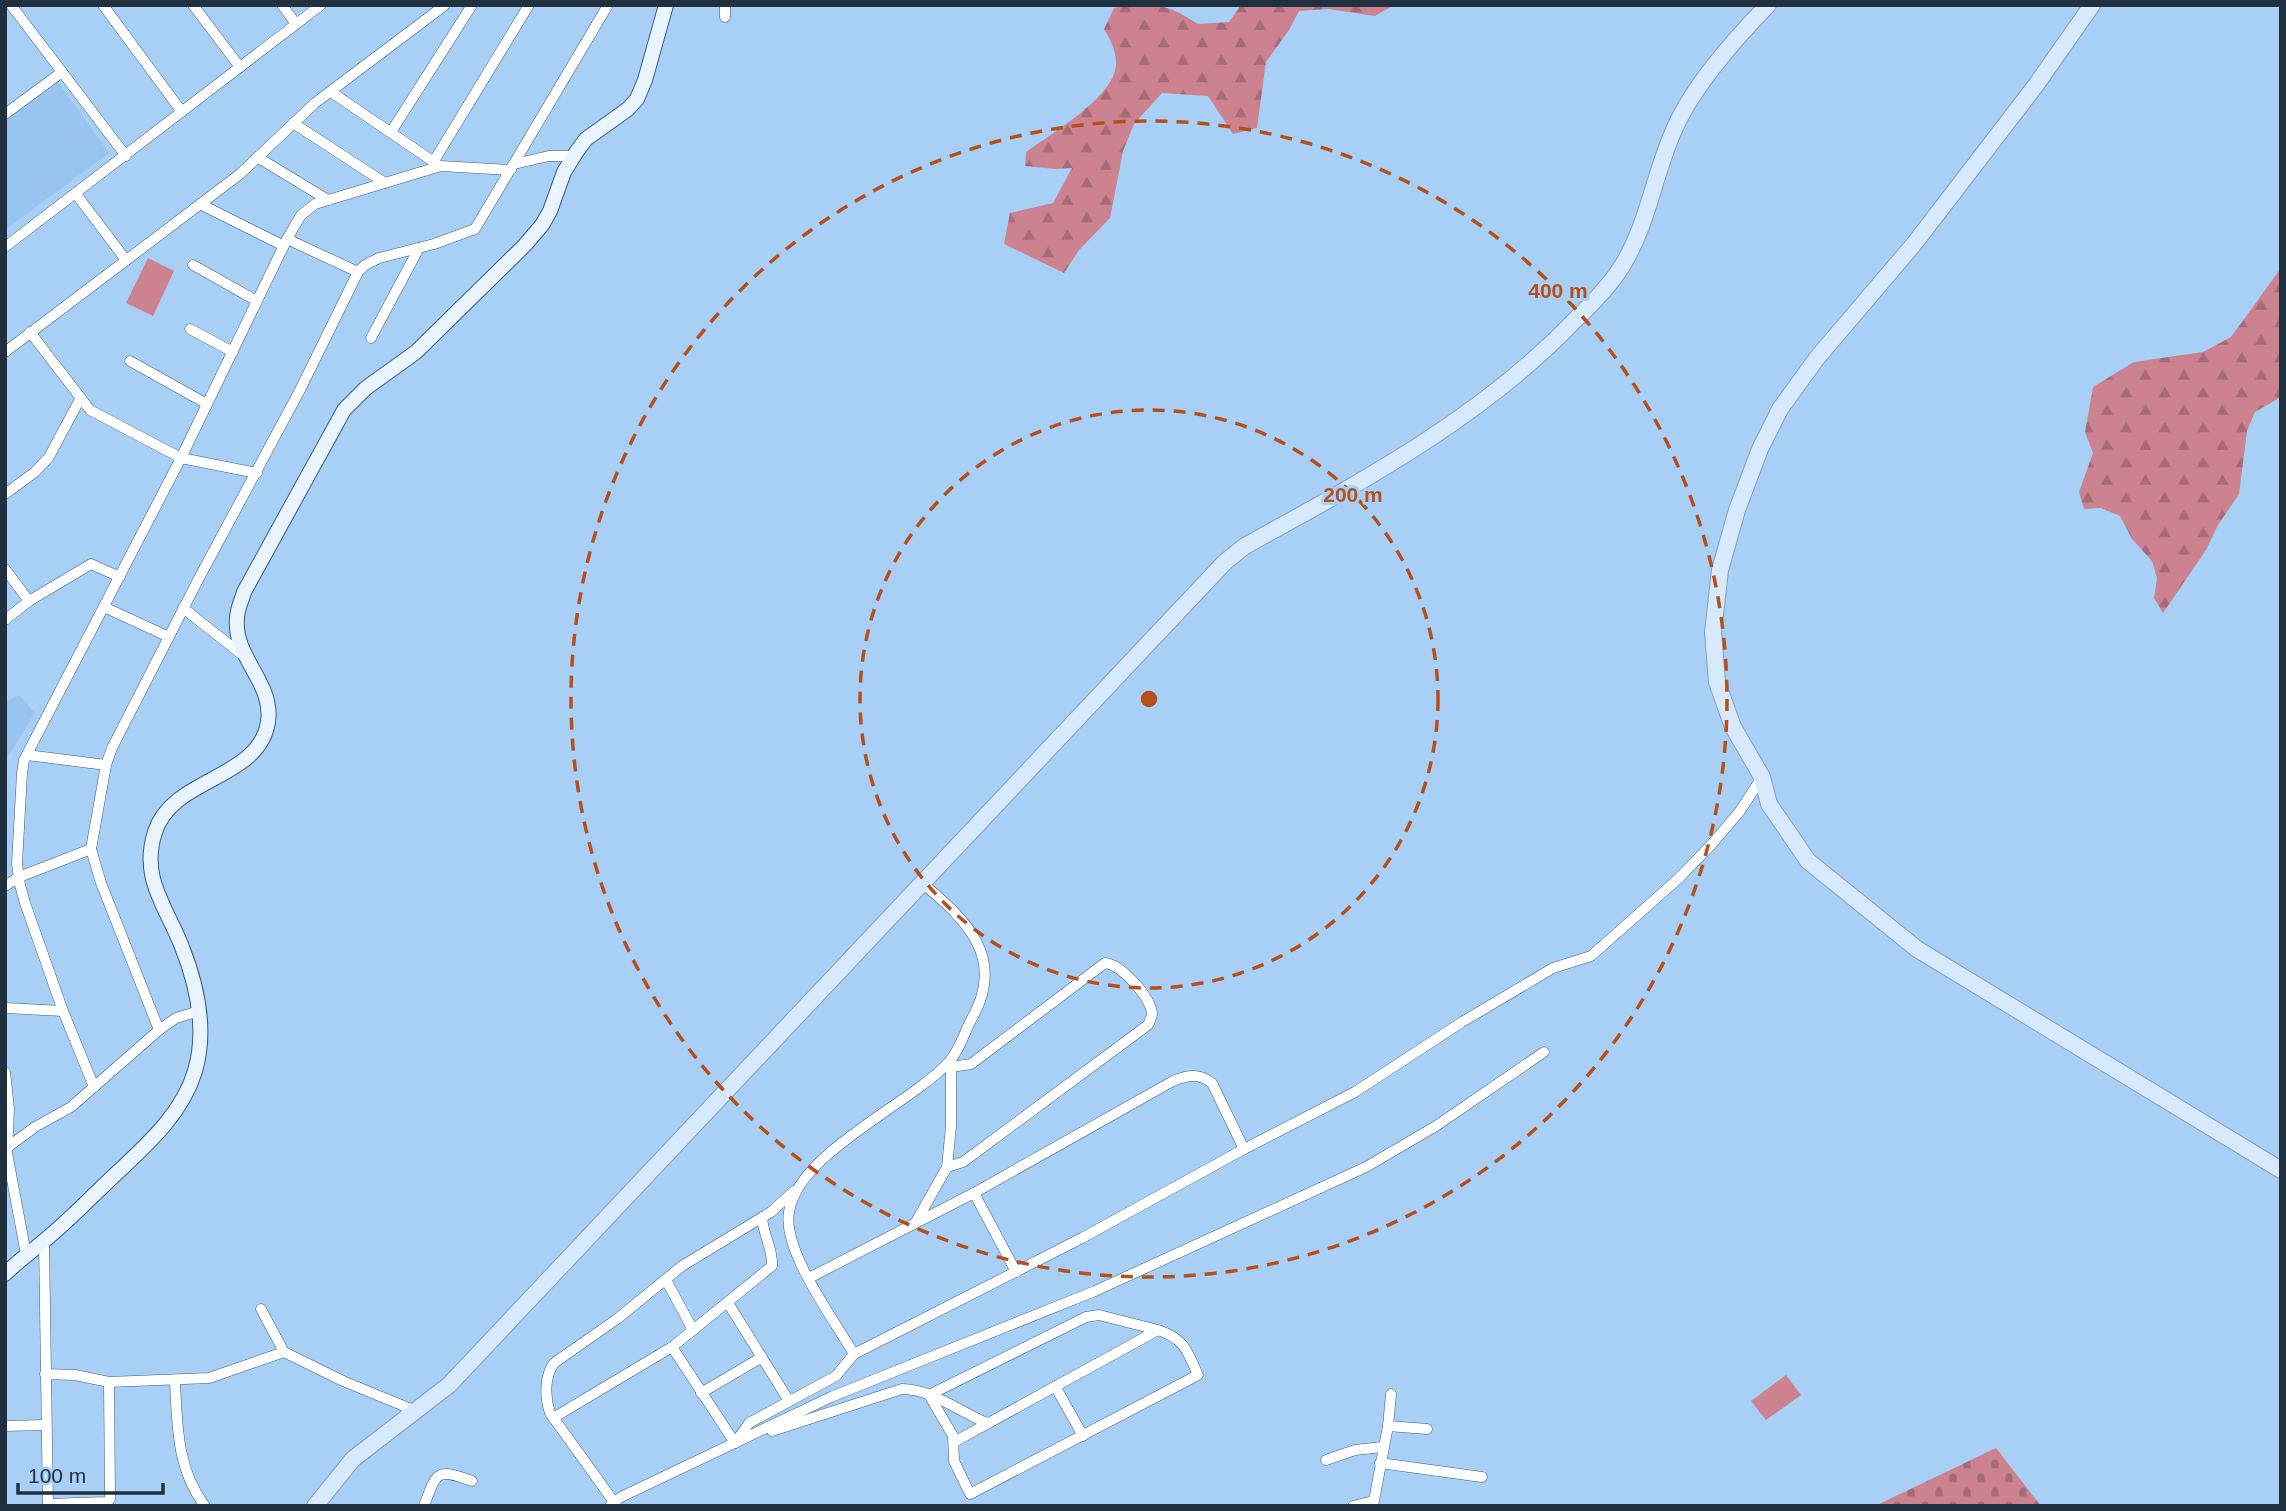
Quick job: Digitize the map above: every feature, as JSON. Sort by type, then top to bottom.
[{"type":"main road","points":[[315,1506],[353,1460],[449,1385],[1225,562],[1245,546],[1338,495],[1427,440],[1538,359],[1621,268],[1639,235],[1671,136],[1702,81],[1768,5]]},
{"type":"main road","points":[[2092,5],[2036,85],[1914,244],[1817,358],[1780,409],[1760,449],[1737,510],[1720,570],[1713,632],[1717,682],[1733,727],[1762,777],[1769,804],[1808,861],[1917,949],[2281,1170]]},
{"type":"street","points":[[7,5],[126,156]]},
{"type":"street","points":[[103,5],[182,112]]},
{"type":"street","points":[[193,5],[240,67]]},
{"type":"street","points":[[282,5],[296,24]]},
{"type":"street","points":[[5,247],[321,5]]},
{"type":"street","points":[[5,352],[240,174],[293,123],[445,5]]},
{"type":"street","points":[[391,132],[472,5]]},
{"type":"street","points":[[437,164],[529,5]]},
{"type":"street","points":[[159,1030],[101,883],[91,849],[106,765],[120,732],[183,608],[257,473],[358,272],[379,258],[475,229],[608,5]]},
{"type":"street","points":[[5,1274],[146,1146],[184,1098],[195,1071],[201,1037],[192,972],[156,889],[149,865],[150,847],[157,824],[167,808],[180,797],[232,768],[250,754],[261,740],[267,724],[269,704],[262,684],[244,657],[237,634],[237,616],[244,592],[344,410],[366,388],[416,352],[525,244],[542,225],[564,173],[586,139],[628,109],[637,99],[666,5]]},
{"type":"street","points":[[725,5],[725,17]]},
{"type":"street","points":[[5,114],[62,72]]},
{"type":"street","points":[[331,92],[437,164]]},
{"type":"street","points":[[293,123],[385,183]]},
{"type":"street","points":[[94,1087],[63,1011],[25,904],[17,864],[22,773],[27,755],[181,458],[286,242],[306,209],[437,164],[513,167],[549,156],[574,156]]},
{"type":"street","points":[[257,157],[328,200]]},
{"type":"street","points":[[76,194],[126,260]]},
{"type":"street","points":[[200,204],[358,272]]},
{"type":"street","points":[[370,338],[419,248]]},
{"type":"street","points":[[193,265],[257,301]]},
{"type":"street","points":[[190,329],[233,352]]},
{"type":"street","points":[[30,332],[90,410],[181,458],[257,473]]},
{"type":"street","points":[[130,361],[207,404]]},
{"type":"street","points":[[5,494],[35,472],[49,457],[80,399]]},
{"type":"street","points":[[5,620],[29,601],[91,564],[120,577]]},
{"type":"street","points":[[5,569],[29,601]]},
{"type":"street","points":[[104,607],[169,637]]},
{"type":"street","points":[[183,608],[244,657]]},
{"type":"street","points":[[27,755],[106,765]]},
{"type":"street","points":[[735,1443],[748,1423],[836,1376],[854,1354],[1016,1272],[1368,1084],[1462,1022],[1553,968],[1591,956],[1678,879],[1711,845],[1740,811],[1762,777]]},
{"type":"street","points":[[5,886],[19,877],[91,849]]},
{"type":"street","points":[[916,1222],[947,1167],[951,1126],[951,1064],[982,997],[985,966],[981,950],[965,922],[922,883]]},
{"type":"street","points":[[947,1167],[963,1162],[1148,1025],[1152,1015],[1147,1000],[1122,969],[1113,963],[1105,963],[971,1064],[951,1064],[825,1158],[771,1212],[682,1266],[617,1319],[554,1363],[548,1377],[546,1401],[553,1418],[612,1504],[831,1397],[1095,1291],[1366,1167],[1436,1126],[1544,1052]]},
{"type":"street","points":[[5,1008],[63,1011]]},
{"type":"street","points":[[6,1148],[35,1127],[71,1107],[159,1030],[176,1018],[199,1011]]},
{"type":"street","points":[[5,1072],[9,1109],[6,1148],[26,1254]]},
{"type":"street","points":[[809,1278],[974,1193],[1173,1081],[1189,1075],[1204,1076],[1212,1083],[1244,1149]]},
{"type":"street","points":[[798,1187],[788,1213],[794,1249],[854,1354]]},
{"type":"street","points":[[974,1193],[1016,1272]]},
{"type":"street","points":[[553,1418],[672,1347],[772,1266],[773,1251],[763,1231],[762,1217]]},
{"type":"street","points":[[44,1241],[48,1505],[98,1503],[110,1499],[109,1382]]},
{"type":"street","points":[[666,1280],[693,1330]]},
{"type":"street","points":[[728,1303],[789,1401]]},
{"type":"street","points":[[261,1309],[284,1352],[343,1381],[416,1411]]},
{"type":"street","points":[[1099,1315],[1170,1334],[1182,1343],[1198,1375],[970,1494],[954,1461],[953,1436],[929,1395],[1086,1317],[1099,1315]]},
{"type":"street","points":[[954,1442],[1158,1330]]},
{"type":"street","points":[[672,1347],[735,1443]]},
{"type":"street","points":[[45,1374],[109,1382],[175,1381],[223,1375],[284,1352]]},
{"type":"street","points":[[701,1393],[762,1357]]},
{"type":"street","points":[[175,1381],[180,1452],[189,1477],[205,1506]]},
{"type":"street","points":[[1055,1386],[1083,1436]]},
{"type":"street","points":[[735,1443],[902,1389],[914,1389],[987,1423]]},
{"type":"street","points":[[1353,1506],[1373,1503],[1388,1426],[1391,1394]]},
{"type":"street","points":[[5,1426],[45,1425]]},
{"type":"street","points":[[1388,1426],[1427,1429]]},
{"type":"street","points":[[1326,1460],[1355,1450],[1382,1447]]},
{"type":"street","points":[[1380,1463],[1482,1477]]},
{"type":"street","points":[[424,1506],[433,1482],[442,1474],[448,1472],[472,1481]]},
{"type":"shaded area","points":[[58,82],[109,153],[5,230],[5,121]]},
{"type":"shaded area","points":[[19,695],[35,713],[7,758],[5,774],[5,702]]},
{"type":"green space","points":[[1159,5],[1198,24],[1229,22],[1241,5],[1394,5],[1375,16],[1328,9],[1299,11],[1266,62],[1257,128],[1233,134],[1208,96],[1162,93],[1134,124],[1123,151],[1110,218],[1079,250],[1064,273],[1004,244],[1010,213],[1053,203],[1072,168],[1025,166],[1026,152],[1077,116],[1110,82],[1116,59],[1112,43],[1104,29],[1114,8]]},
{"type":"green space","points":[[148,258],[174,271],[153,316],[126,303]]},
{"type":"green space","points":[[2281,268],[2281,397],[2255,412],[2247,431],[2239,494],[2218,525],[2206,550],[2163,613],[2154,598],[2157,578],[2152,561],[2132,539],[2120,516],[2101,508],[2084,509],[2079,492],[2093,453],[2085,432],[2093,387],[2134,362],[2203,352],[2231,337]]},
{"type":"green space","points":[[1786,1375],[1801,1395],[1766,1420],[1751,1401]]},
{"type":"green space","points":[[1996,1448],[2041,1506],[1875,1506]]}]
